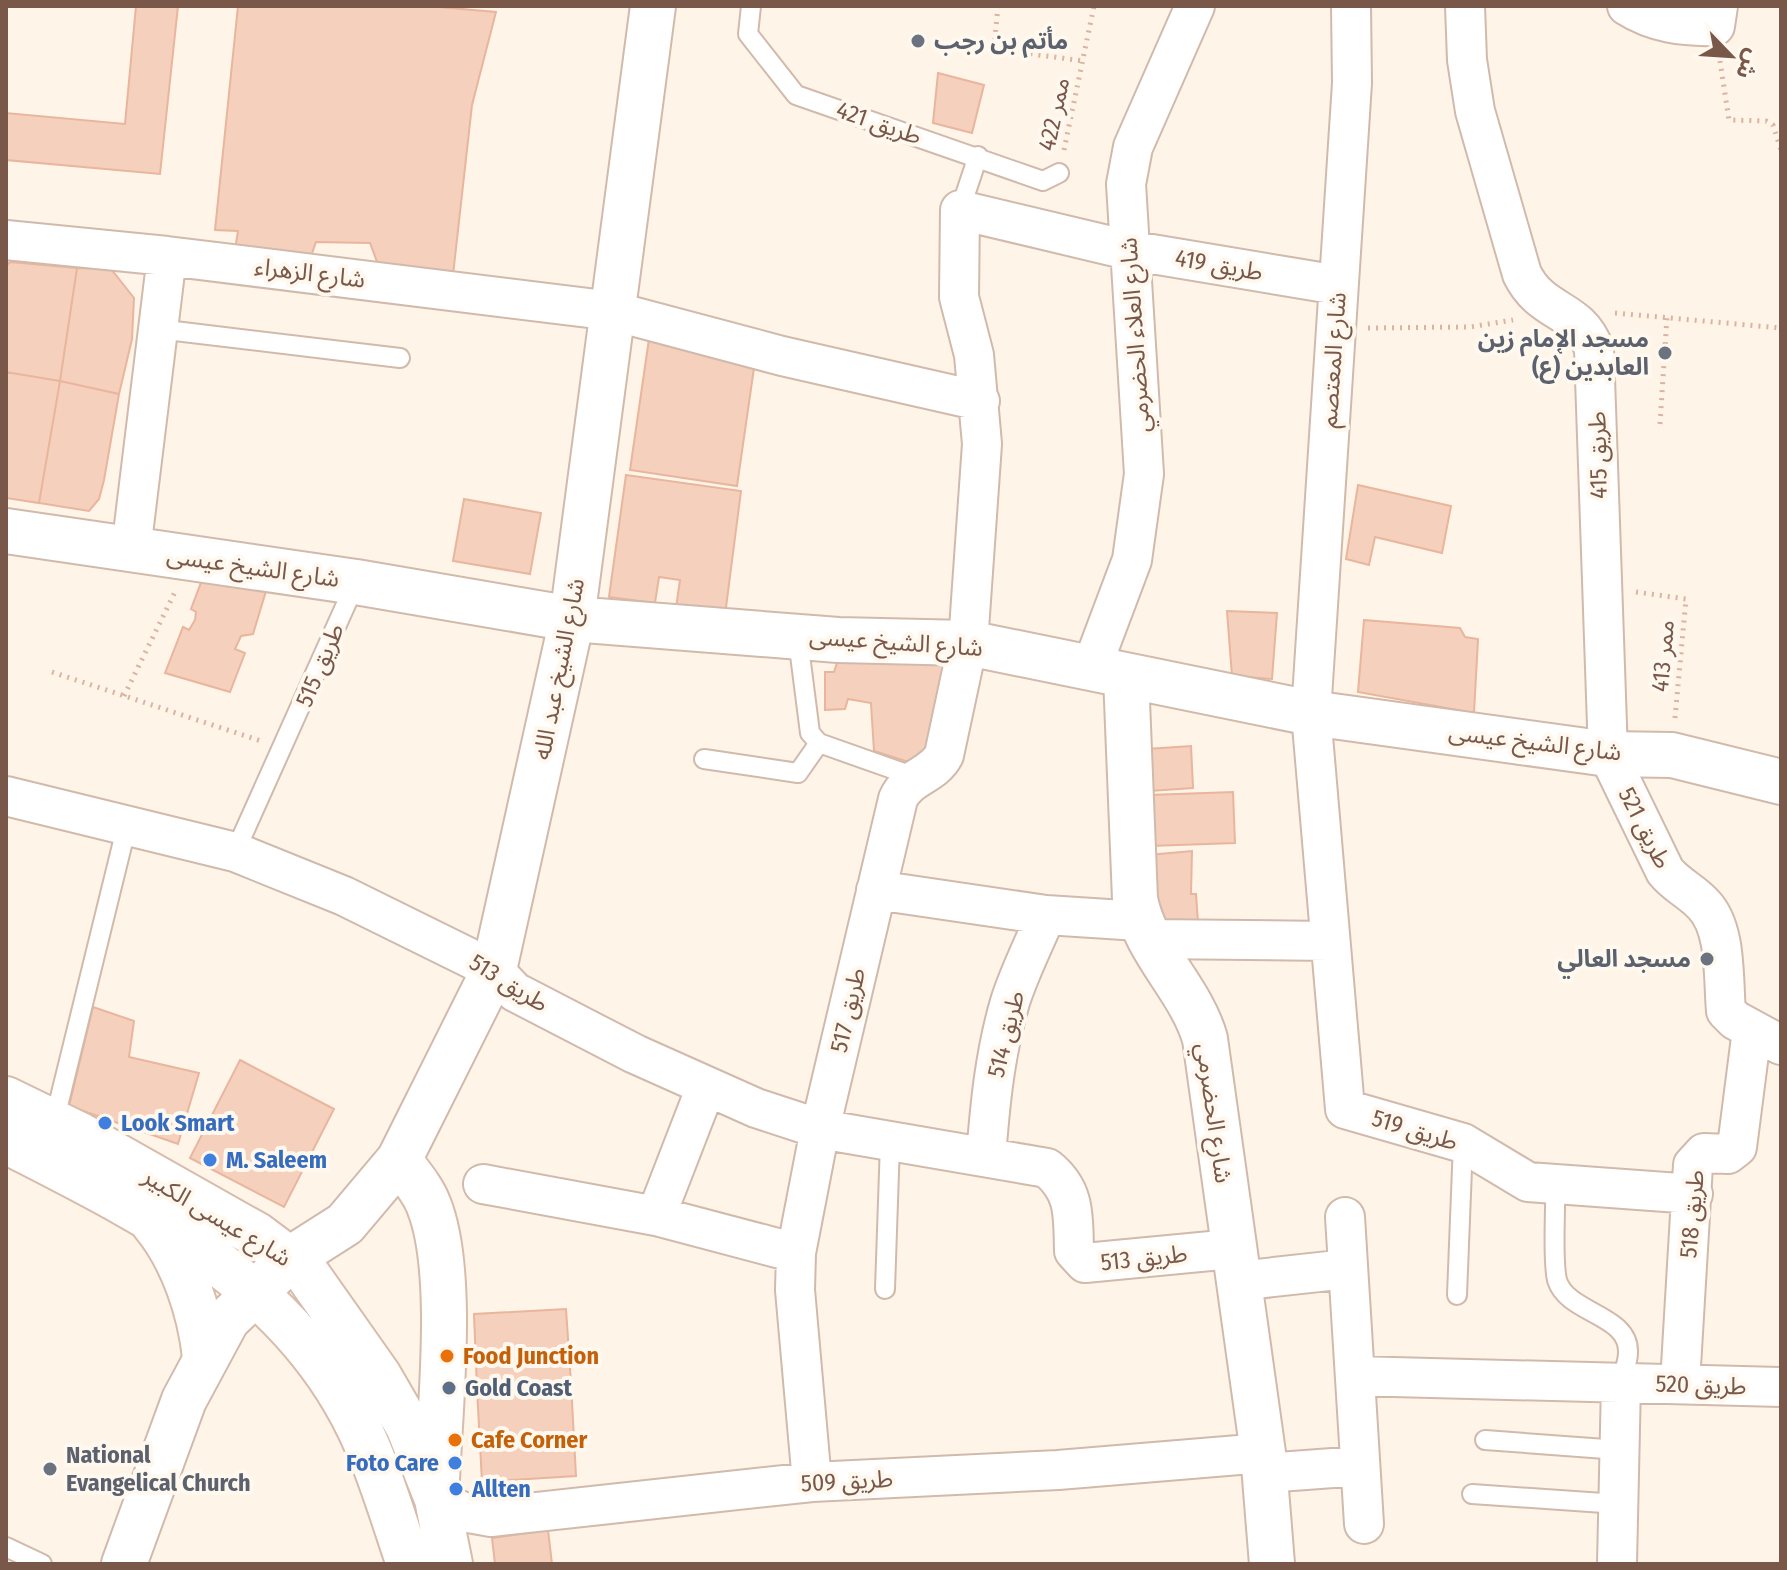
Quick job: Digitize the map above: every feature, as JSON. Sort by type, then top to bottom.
[{"type":"street","name":"شارع الشيخ عبد الله","points":[[263,1302],[297,1265],[345,1224],[399,1160],[494,970],[572,619],[653,6]]},
{"type":"street","name":"شارع العلاء الحضرمي","points":[[1108,673],[1132,560],[1144,474],[1126,184],[1133,147],[1195,6]]},
{"type":"street","name":"شارع المعتصم","points":[[1311,713],[1352,83],[1351,6]]},
{"type":"street","name":"طريق 415","points":[[1465,6],[1467,60],[1475,111],[1515,252],[1531,292],[1583,327],[1596,361],[1600,587],[1608,754]]},
{"type":"street","points":[[1627,6],[1675,24],[1716,16]]},
{"type":"street","points":[[960,210],[959,297],[974,355],[980,401],[980,490],[968,643]]},
{"type":"street","name":"طريق 419","points":[[960,210],[1128,250],[1338,285]]},
{"type":"street","name":"شارع الزهراء","points":[[6,240],[167,256],[613,311]]},
{"type":"street","points":[[131,550],[167,256]]},
{"type":"street","points":[[613,311],[782,356],[980,401]]},
{"type":"street","name":"شارع الشيخ عيسى","points":[[6,531],[356,582],[572,619],[838,640],[968,643],[1311,713],[1608,754],[1672,755],[1781,782]]},
{"type":"street","name":"طريق 517","points":[[812,1482],[795,1290],[796,1253],[820,1129],[898,799],[908,783],[938,766],[944,755],[968,643]]},
{"type":"street","name":"شارع الحضرمي","points":[[1108,673],[1135,899],[1145,930],[1172,981],[1200,1021],[1205,1039],[1264,1463],[1272,1564]]},
{"type":"street","name":"طريق 519","points":[[1311,713],[1345,1109],[1463,1143],[1528,1182],[1693,1194]]},
{"type":"street","name":"طريق 521","points":[[1608,754],[1665,871],[1678,886],[1702,903],[1716,923],[1726,1011],[1767,1038]]},
{"type":"street","name":"طريق 513","points":[[6,796],[235,852],[344,896],[494,970],[515,992],[706,1087],[820,1129],[1047,1168],[1061,1180],[1071,1195],[1074,1251],[1085,1263],[1235,1265]]},
{"type":"street","points":[[876,890],[1145,930],[1329,941]]},
{"type":"street","name":"طريق 514","points":[[986,1157],[990,1095],[1002,1034],[1011,999],[1046,915]]},
{"type":"street","name":"طريق 518","points":[[1680,1383],[1693,1165],[1704,1153],[1728,1154],[1737,1147],[1767,1038]]},
{"type":"street","points":[[656,1216],[706,1087]]},
{"type":"street","name":"شارع عيسى الكبير","points":[[6,1099],[257,1235],[297,1265],[379,1376],[408,1426],[437,1499],[450,1564]]},
{"type":"street","name":"شارع عيسى الكبير","points":[[6,1141],[144,1212],[180,1234],[263,1302],[309,1349],[346,1402],[382,1484],[409,1564]]},
{"type":"street","points":[[399,1160],[428,1202],[438,1239],[443,1299],[437,1499]]},
{"type":"street","points":[[483,1184],[656,1216],[796,1253]]},
{"type":"street","points":[[144,1212],[170,1243],[201,1323],[205,1357]]},
{"type":"street","points":[[1345,1217],[1364,1524]]},
{"type":"street","points":[[1235,1265],[1347,1269]]},
{"type":"street","points":[[124,1564],[184,1400],[205,1357],[233,1312],[263,1302]]},
{"type":"street","points":[[154,1488],[191,1436],[263,1302]]},
{"type":"street","name":"طريق 520","points":[[1355,1376],[1781,1387]]},
{"type":"street","points":[[1617,1564],[1621,1383]]},
{"type":"street","name":"طريق 509","points":[[437,1499],[463,1512],[491,1517],[812,1482],[1264,1463],[1360,1466]]},
{"type":"lane","name":"طريق 421","points":[[751,6],[748,34],[796,95],[1043,181],[1059,173]]},
{"type":"lane","points":[[960,210],[978,156]]},
{"type":"lane","points":[[158,329],[400,358]]},
{"type":"lane","name":"طريق 515","points":[[235,852],[284,749],[356,582]]},
{"type":"lane","points":[[801,636],[799,647],[810,733],[819,743],[918,778]]},
{"type":"lane","points":[[704,759],[798,773],[819,743]]},
{"type":"lane","points":[[54,1124],[127,825]]},
{"type":"lane","points":[[885,1289],[890,1143]]},
{"type":"lane","points":[[1457,1295],[1463,1143]]},
{"type":"lane","points":[[1555,1186],[1557,1280],[1569,1299],[1610,1323],[1623,1335],[1629,1351],[1621,1383]]},
{"type":"lane","points":[[1485,1440],[1619,1450]]},
{"type":"lane","points":[[1472,1494],[1618,1504]]},
{"type":"lane","points":[[6,1547],[42,1564]]},
{"type":"path","name":"ممر 422","points":[[998,6],[994,49],[1084,61]]},
{"type":"path","name":"ممر 422","points":[[1059,173],[1094,6]]},
{"type":"path","points":[[1716,16],[1728,117],[1733,121],[1766,121],[1773,125],[1781,150]]},
{"type":"path","points":[[1660,424],[1667,317]]},
{"type":"path","points":[[124,696],[191,559]]},
{"type":"path","name":"ممر 413","points":[[1600,587],[1686,599],[1672,755]]},
{"type":"path","points":[[52,672],[284,749]]},
{"type":"building","points":[[136,6],[178,6],[160,174],[6,160],[6,113],[125,124]]},
{"type":"building","points":[[238,6],[427,6],[496,12],[472,105],[453,275],[379,267],[370,243],[316,242],[310,259],[235,250],[238,231],[215,230]]},
{"type":"building","points":[[938,73],[984,85],[972,133],[933,123]]},
{"type":"building","points":[[10,262],[77,268],[60,381],[6,372],[6,266]]},
{"type":"building","points":[[77,268],[111,269],[134,298],[132,339],[119,394],[60,381]]},
{"type":"building","points":[[649,339],[756,354],[737,486],[630,470]]},
{"type":"building","points":[[6,372],[60,381],[39,503],[6,498]]},
{"type":"building","points":[[60,381],[119,394],[104,480],[99,499],[89,511],[39,503]]},
{"type":"building","points":[[626,475],[741,491],[725,615],[676,608],[680,580],[659,577],[655,603],[609,597]]},
{"type":"building","points":[[1358,485],[1451,506],[1442,553],[1375,537],[1369,565],[1346,559]]},
{"type":"building","points":[[464,499],[541,513],[530,574],[453,561]]},
{"type":"building","points":[[202,580],[266,591],[253,634],[241,636],[235,649],[245,653],[230,692],[165,673],[183,627],[189,630],[195,620],[196,612],[191,609]]},
{"type":"building","points":[[1227,611],[1277,613],[1272,679],[1232,676]]},
{"type":"building","points":[[1364,620],[1460,628],[1465,637],[1478,639],[1474,713],[1358,692]]},
{"type":"building","points":[[908,660],[945,663],[929,743],[915,764],[874,751],[871,703],[848,699],[845,709],[825,710],[825,672],[834,672],[837,663]]},
{"type":"building","points":[[1191,746],[1193,788],[1150,791],[1147,749]]},
{"type":"building","points":[[1233,792],[1235,843],[1150,846],[1149,795]]},
{"type":"building","points":[[1192,851],[1191,894],[1196,894],[1198,923],[1167,925],[1151,902],[1148,855]]},
{"type":"building","points":[[93,1007],[134,1021],[129,1057],[199,1073],[178,1144],[69,1106]]},
{"type":"building","points":[[240,1060],[334,1109],[284,1207],[190,1158]]},
{"type":"building","points":[[566,1309],[571,1383],[477,1389],[474,1314]]},
{"type":"building","points":[[571,1383],[576,1476],[482,1482],[477,1389]]},
{"type":"building","points":[[548,1530],[552,1564],[495,1564],[492,1538]]},
{"type":"place","name":"مأتم بن رجب","points":[[918,41]]},
{"type":"place","name":"مسجد الإمام زين العابدين (ع)","points":[[1665,353]]},
{"type":"place","name":"مسجد العالي","points":[[1707,959]]},
{"type":"place","name":"Look Smart","points":[[105,1123]]},
{"type":"place","name":"M. Saleem","points":[[210,1160]]},
{"type":"place","name":"Food Junction","points":[[447,1356]]},
{"type":"place","name":"Gold Coast","points":[[449,1388]]},
{"type":"place","name":"Cafe Corner","points":[[455,1440]]},
{"type":"place","name":"Foto Care","points":[[455,1463]]},
{"type":"place","name":"National Evangelical Church","points":[[50,1469]]},
{"type":"place","name":"Allten","points":[[456,1489]]}]
